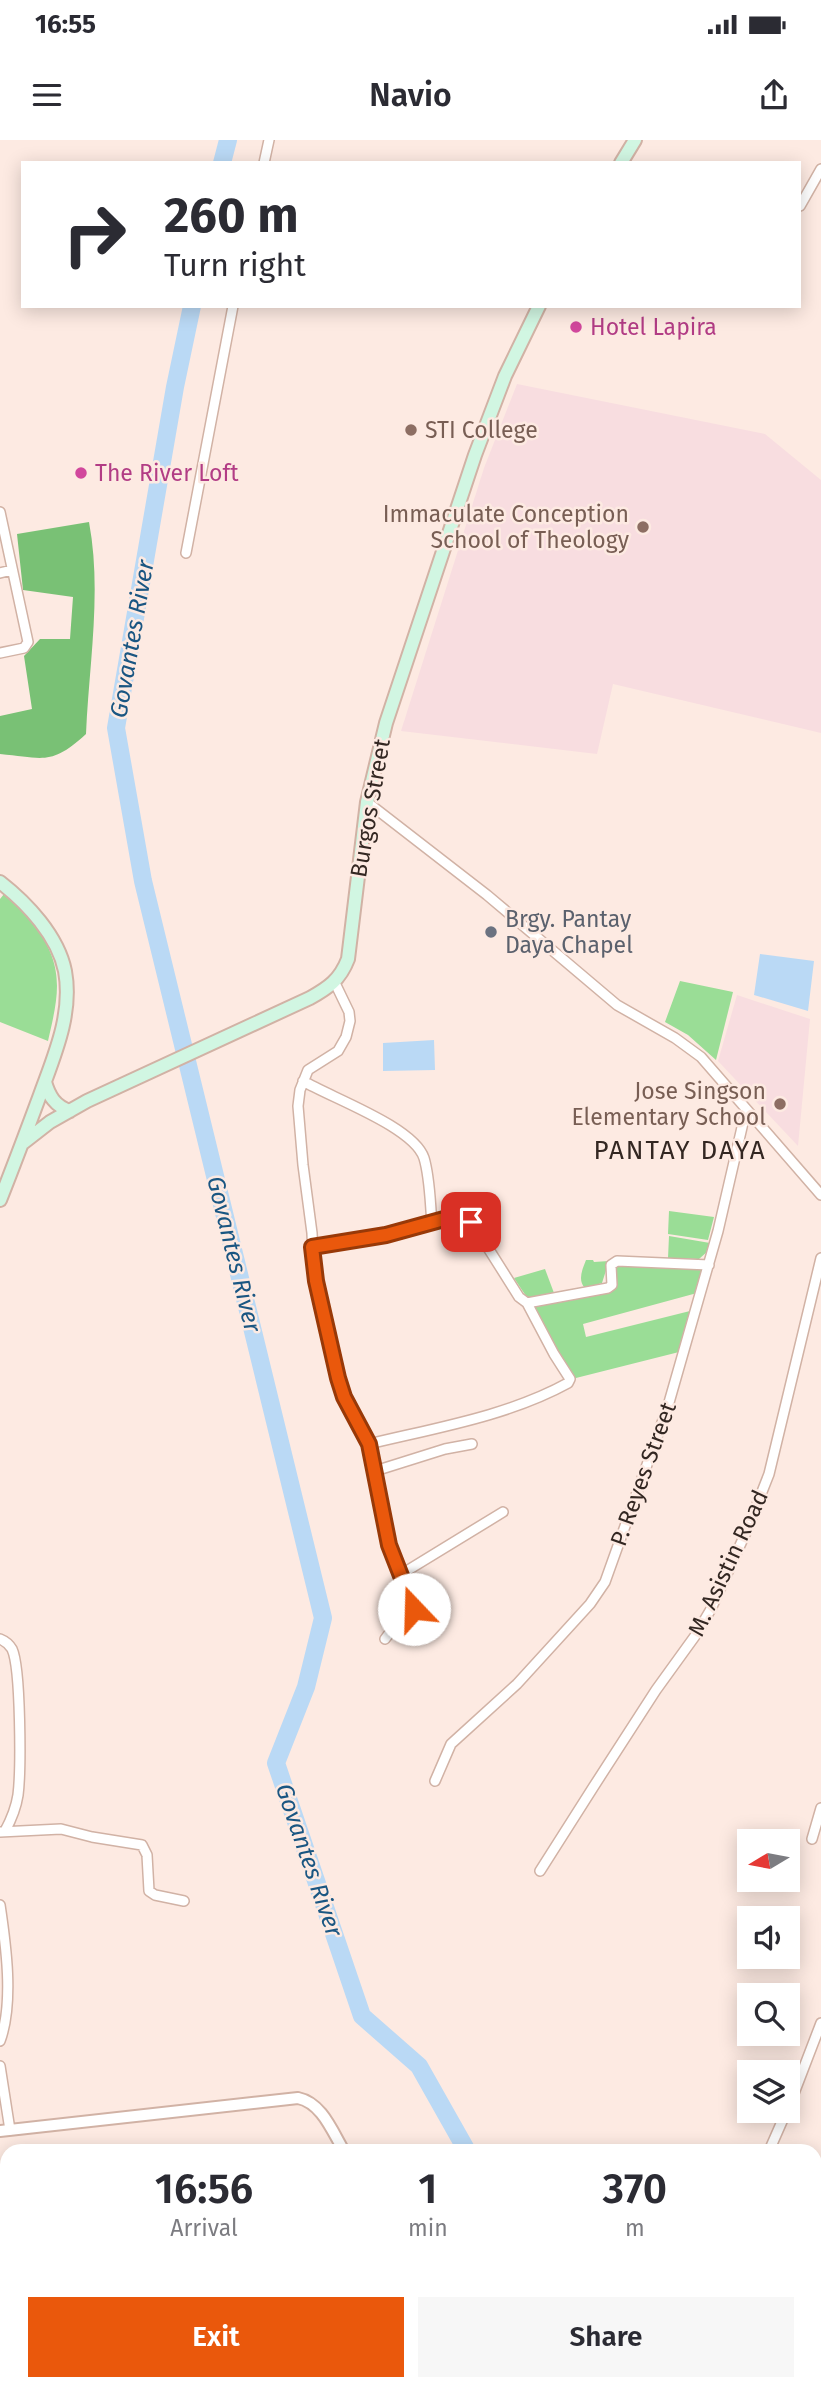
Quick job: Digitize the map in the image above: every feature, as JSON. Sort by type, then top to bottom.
[{"type":"main road","points":[[622,161],[635,140]]},
{"type":"main road","name":"Burgos Street","points":[[335,982],[348,959],[367,802],[386,723],[469,470],[505,376],[538,308]]},
{"type":"main road","points":[[0,882],[40,921],[65,970],[67,993],[62,1034],[0,1200]]},
{"type":"main road","points":[[23,1143],[50,1122],[70,1111],[310,998],[335,982]]},
{"type":"main road","points":[[45,1082],[53,1100],[61,1108],[70,1111]]},
{"type":"street","points":[[264,161],[269,140]]},
{"type":"street","points":[[801,204],[821,169]]},
{"type":"street","points":[[186,552],[233,308]]},
{"type":"street","points":[[0,512],[27,642],[23,648],[0,653]]},
{"type":"street","points":[[0,573],[12,570]]},
{"type":"street","points":[[367,802],[487,895],[617,1005],[701,1057],[821,1195]]},
{"type":"street","points":[[335,982],[349,1012],[346,1037],[338,1051],[313,1066],[303,1082],[298,1106],[316,1281],[338,1378],[344,1397],[369,1444],[389,1545],[414,1608],[400,1619],[386,1639]]},
{"type":"street","points":[[303,1082],[372,1116],[412,1140],[424,1158],[432,1223]]},
{"type":"street","name":"P. Reyes Street","points":[[435,1780],[451,1744],[517,1684],[601,1589],[668,1406],[709,1265],[746,1110]]},
{"type":"street","points":[[312,1247],[386,1235],[459,1216],[468,1219],[519,1297],[527,1303],[570,1378],[570,1382],[509,1408],[369,1444]]},
{"type":"street","name":"M. Asistin Road","points":[[540,1871],[711,1609],[747,1531],[768,1474],[821,1258]]},
{"type":"street","points":[[527,1303],[610,1287],[612,1262],[709,1265]]},
{"type":"street","points":[[375,1471],[445,1448],[472,1444]]},
{"type":"street","points":[[400,1575],[503,1511]]},
{"type":"street","points":[[0,1639],[10,1646],[15,1658],[18,1699],[18,1796],[12,1819],[3,1832]]},
{"type":"street","points":[[812,1839],[821,1808]]},
{"type":"street","points":[[3,1832],[61,1829],[92,1838],[142,1845],[147,1855],[149,1891],[155,1895],[184,1901]]},
{"type":"street","points":[[0,1905],[7,1993],[6,2021],[0,2041]]},
{"type":"street","points":[[800,2077],[821,2023]]},
{"type":"street","points":[[0,2066],[5,2130],[298,2098],[307,2100],[320,2110],[340,2144]]},
{"type":"street","points":[[772,2144],[781,2123]]},
{"type":"shaded area","name":"Immaculate Conception School of Theology","points":[[517,384],[765,434],[821,480],[821,733],[613,684],[597,754],[401,731],[484,468]]},
{"type":"shaded area","name":"Jose Singson Elementary School","points":[[737,995],[810,1019],[798,1146],[718,1061]]},
{"type":"green space","points":[[89,522],[95,601],[86,734],[64,751],[46,758],[0,754],[0,716],[32,709],[24,656],[40,639],[70,639],[73,597],[23,590],[17,534]]},
{"type":"green space","points":[[4,894],[29,916],[45,940],[55,968],[57,995],[48,1041],[0,1022],[0,899]]},
{"type":"green space","points":[[680,981],[733,992],[716,1060],[688,1035],[665,1022]]},
{"type":"green space","points":[[669,1211],[714,1217],[708,1240],[668,1234]]},
{"type":"green space","points":[[669,1236],[710,1243],[708,1251],[699,1259],[668,1258]]},
{"type":"green space","points":[[586,1260],[609,1261],[602,1283],[585,1288],[581,1278]]},
{"type":"green space","points":[[623,1265],[704,1270],[697,1293],[583,1324],[586,1337],[694,1310],[683,1351],[572,1379],[535,1307],[616,1289],[614,1268]]},
{"type":"green space","points":[[545,1269],[554,1293],[528,1299],[514,1278]]},
{"type":"water","points":[[760,954],[814,961],[808,1011],[754,995]]},
{"type":"water","points":[[434,1040],[435,1070],[383,1071],[383,1043]]},
{"type":"waterway","name":"Govantes River","points":[[223,161],[228,140]]},
{"type":"waterway","name":"Govantes River","points":[[192,308],[175,387],[116,728],[143,881],[323,1618],[306,1687],[276,1763],[362,2016],[419,2066],[463,2144]]},
{"type":"place","name":"Hotel Lapira","points":[[576,327]]},
{"type":"place","name":"STI College","points":[[411,430]]},
{"type":"place","name":"The River Loft","points":[[81,473]]},
{"type":"place","name":"Immaculate Conception School of Theology","points":[[643,527]]},
{"type":"place","name":"Brgy. Pantay Daya Chapel","points":[[491,932]]},
{"type":"place","name":"Jose Singson Elementary School","points":[[780,1104]]},
{"type":"district","name":"PANTAY DAYA","points":[[680,1150]]},
{"type":"route","points":[[414,1609],[389,1545],[369,1444],[344,1397],[338,1378],[316,1281],[312,1247],[386,1235],[455,1216],[463,1216],[471,1222]]}]
